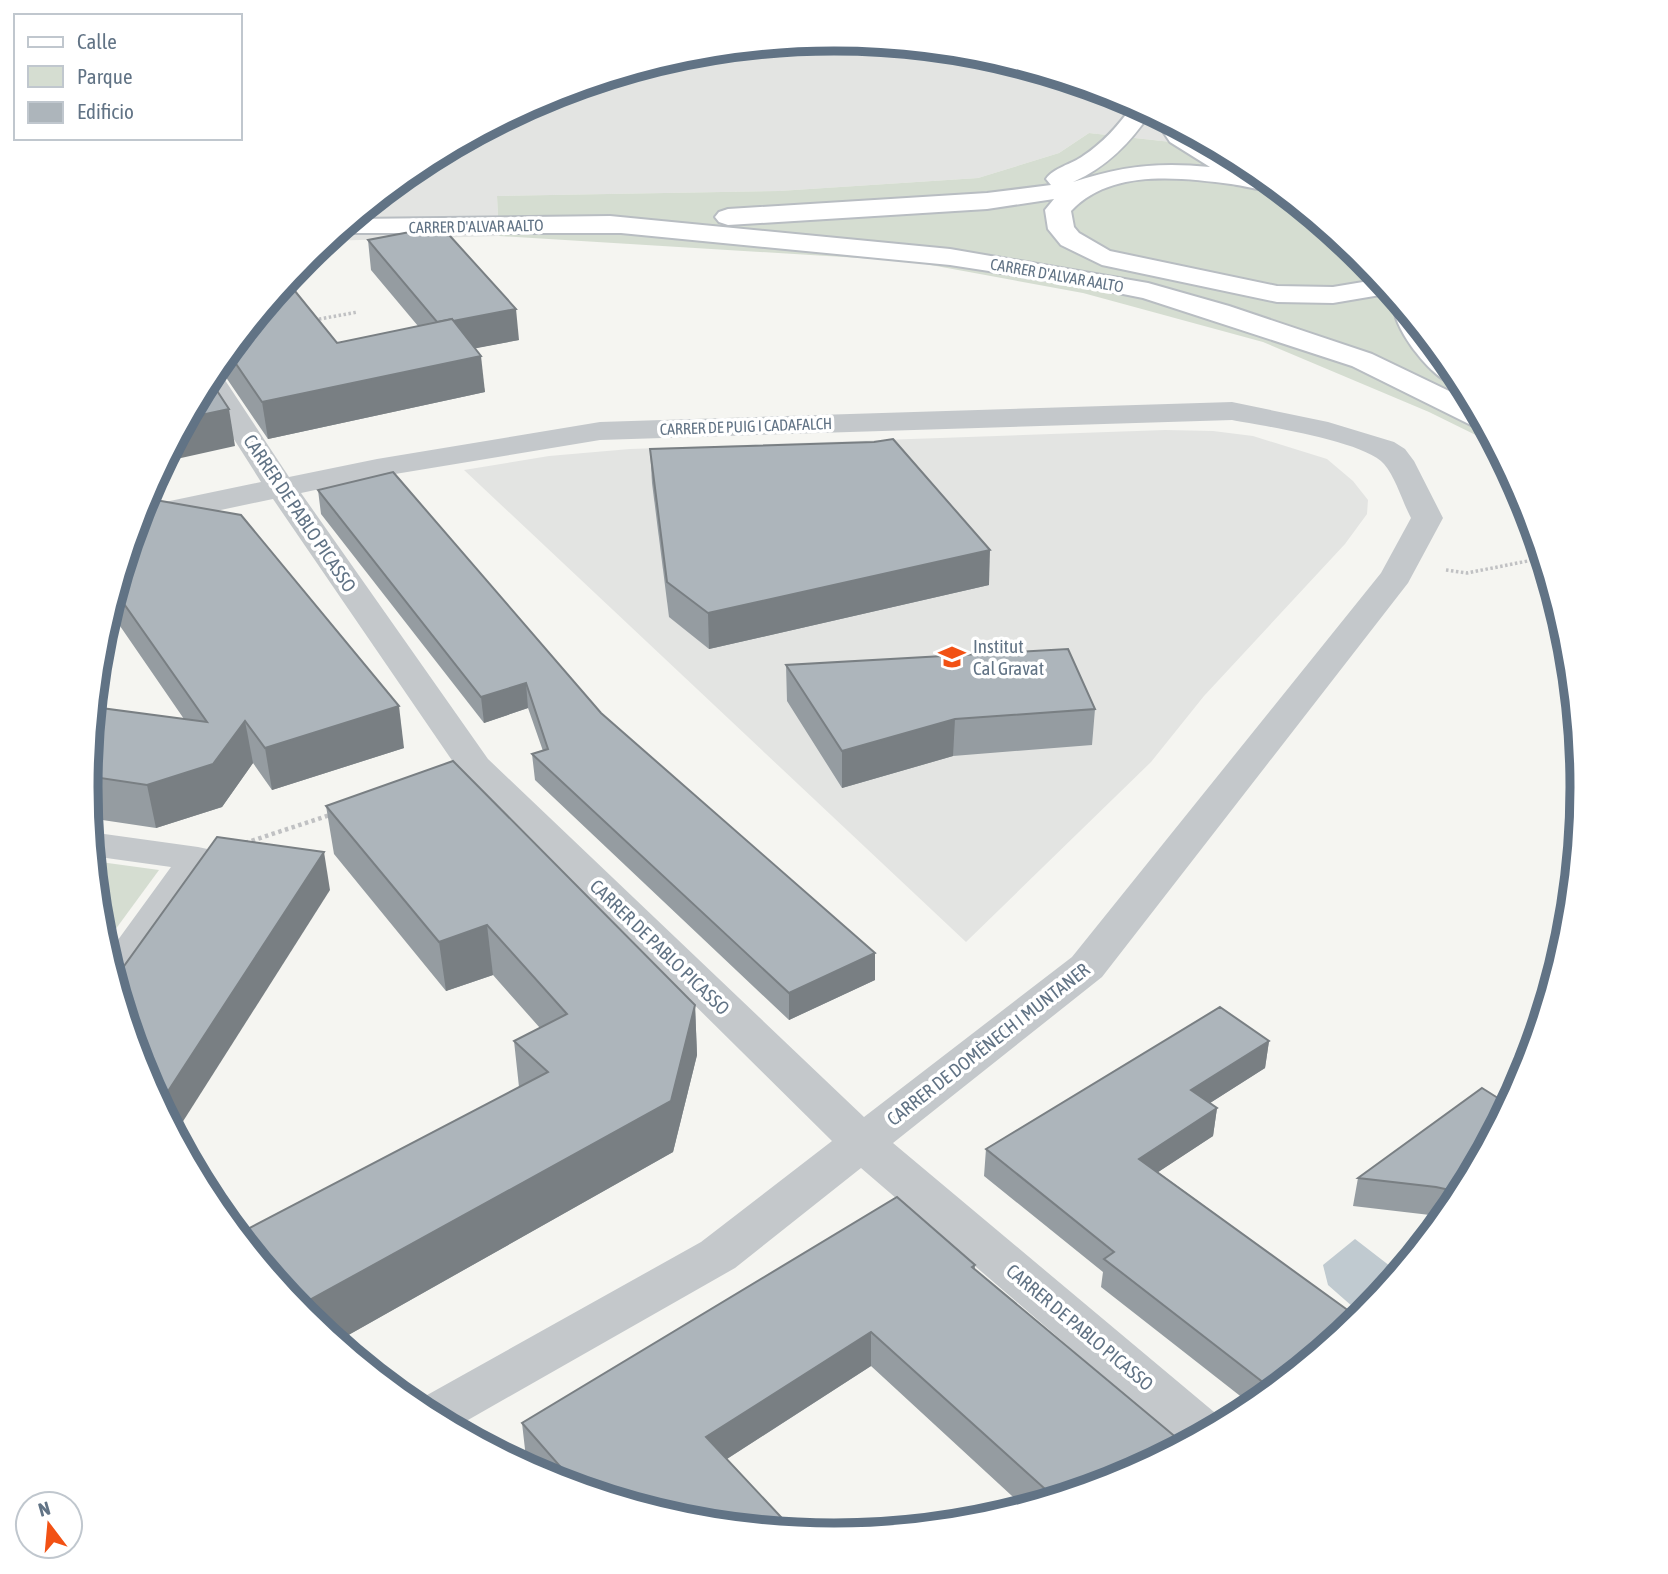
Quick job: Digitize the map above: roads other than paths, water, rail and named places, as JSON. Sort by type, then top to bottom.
[{"type":"street","points":[[931,205],[1022,188],[1079,171],[1128,132],[1136,116]]},
{"type":"street","points":[[1118,177],[1138,158],[1146,138],[1142,119]]},
{"type":"street","points":[[1185,140],[1199,152],[1224,163]]},
{"type":"street","name":"CARRER D'ALVAR AALTO","points":[[610,224],[987,201],[1081,187],[1118,177],[1191,172],[1249,179]]},
{"type":"street","points":[[1081,187],[1058,210],[1061,229],[1070,239],[1101,257],[1277,294],[1333,295],[1375,288]]},
{"type":"street","name":"CARRER D'ALVAR AALTO","points":[[610,224],[950,257],[1073,276],[1148,292],[1219,312],[1362,360],[1467,412]]},
{"type":"street","name":"CARRER D'ALVAR AALTO","points":[[355,228],[610,224],[858,229],[1101,257]]},
{"type":"street","points":[[1206,281],[1362,360]]},
{"type":"street","name":"CARRER DE PABLO PICASSO","points":[[216,388],[281,488],[475,768],[862,1143],[1198,1427]]},
{"type":"street","name":"CARRER DE PUIG I CADAFALCH","points":[[150,514],[377,468],[600,431],[1232,411],[1359,440]]},
{"type":"street","name":"CARRER DE DOMÈNECH I MUNTANER","points":[[442,1410],[718,1255],[1087,967],[1356,630],[1404,563],[1427,518],[1393,455],[1359,440]]},
{"type":"street","points":[[100,845],[198,859],[120,967]]},
{"type":"place","name":"Institut Cal Gravat","points":[[952,657]]}]
